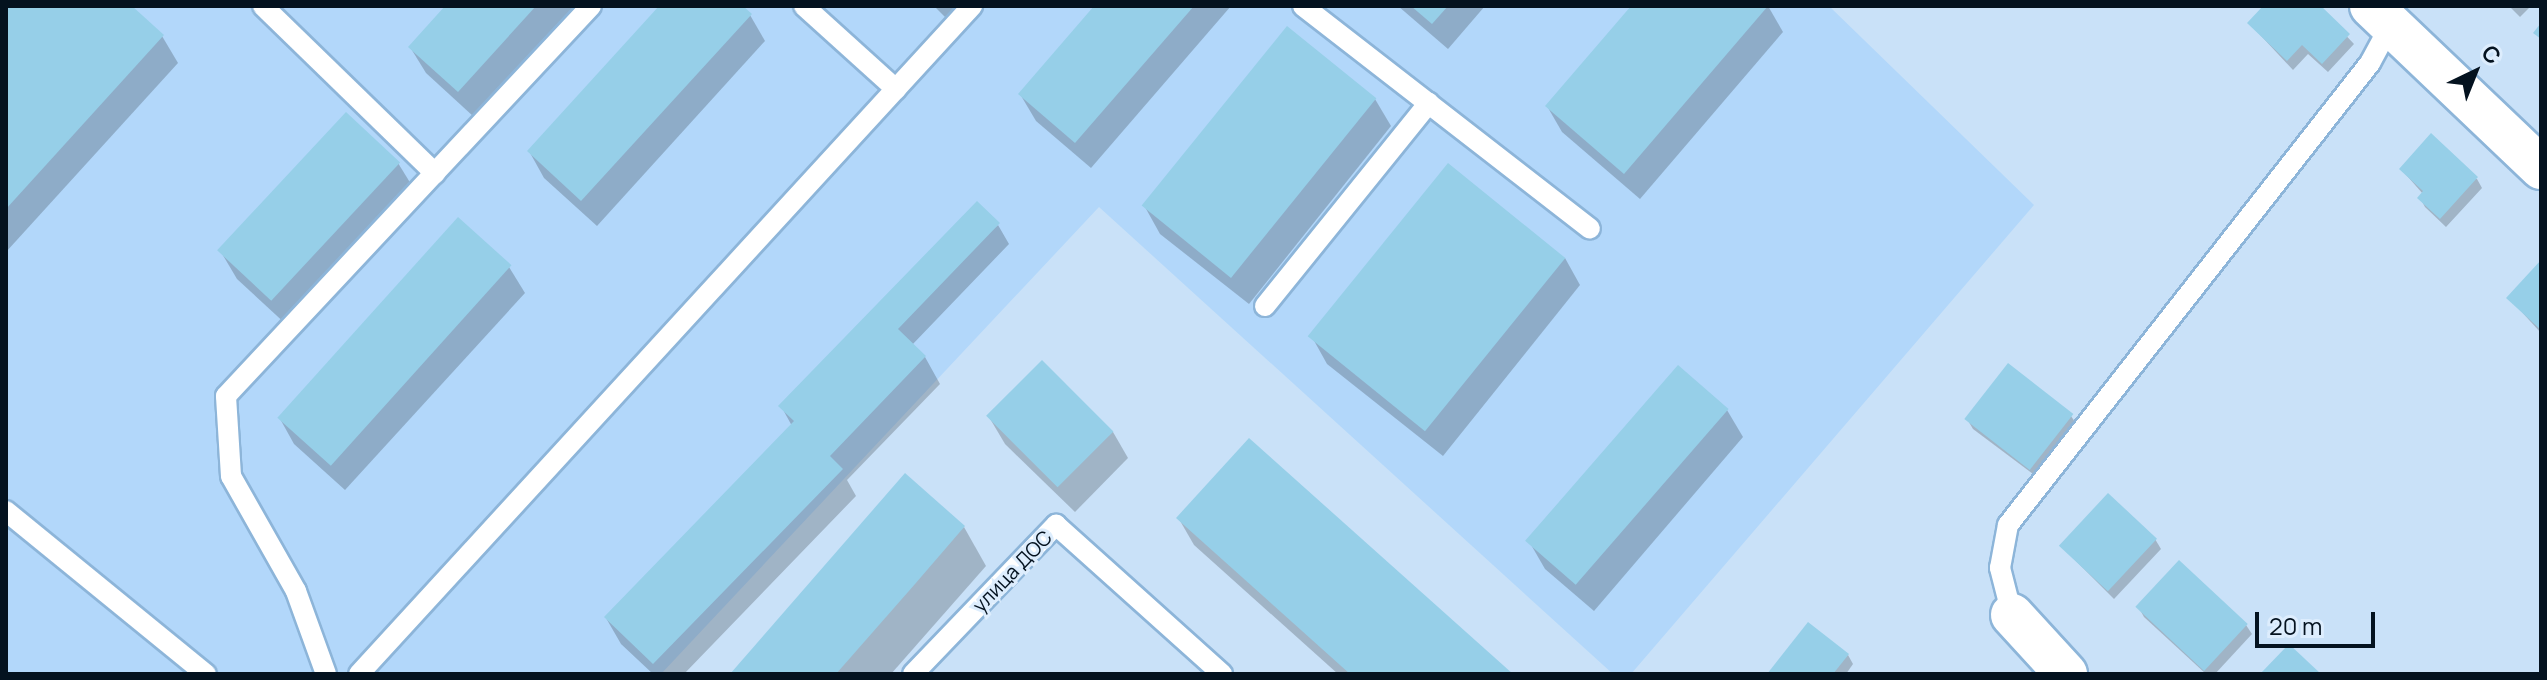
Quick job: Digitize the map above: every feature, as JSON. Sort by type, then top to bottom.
[{"type":"street","points":[[2380,16],[2541,168]]},
{"type":"street","points":[[2012,615],[2066,674]]},
{"type":"lane","points":[[263,6],[435,173]]},
{"type":"lane","points":[[326,674],[296,591],[231,476],[226,396],[591,6]]},
{"type":"lane","points":[[804,6],[896,89]]},
{"type":"lane","points":[[359,674],[972,6]]},
{"type":"lane","points":[[1303,6],[1590,229]]},
{"type":"lane","points":[[2012,615],[2000,568],[2008,525],[2370,63],[2380,16]]},
{"type":"lane","points":[[1265,306],[1429,103]]},
{"type":"lane","points":[[6,511],[206,674]]},
{"type":"lane","name":"улица ДОС","points":[[913,674],[1056,525],[1222,674]]},
{"type":"shaded area","points":[[6,6],[1829,6],[2034,205],[1631,674],[1613,674],[1099,207],[661,674],[6,674]]},
{"type":"building","points":[[6,6],[132,6],[164,35],[6,209]]},
{"type":"building","points":[[445,6],[536,6],[458,92],[408,47]]},
{"type":"building","points":[[659,6],[743,6],[752,14],[581,201],[527,151]]},
{"type":"building","points":[[1094,6],[1194,6],[1075,143],[1018,94]]},
{"type":"building","points":[[1411,6],[1448,6],[1432,24]]},
{"type":"building","points":[[1631,6],[1768,6],[1624,174],[1545,106]]},
{"type":"building","points":[[2263,6],[2321,6],[2350,34],[2322,64],[2302,45],[2287,61],[2247,23]]},
{"type":"building","points":[[2541,23],[2541,39],[2533,33]]},
{"type":"building","points":[[1287,26],[1376,98],[1231,278],[1142,206]]},
{"type":"building","points":[[346,112],[400,162],[271,301],[217,250]]},
{"type":"building","points":[[2431,133],[2478,177],[2440,219],[2417,198],[2423,191],[2399,169]]},
{"type":"building","points":[[1448,163],[1565,258],[1425,431],[1308,336]]},
{"type":"building","points":[[977,201],[1000,223],[898,329],[926,356],[830,456],[843,469],[653,664],[604,617],[794,421],[778,406]]},
{"type":"building","points":[[458,217],[512,265],[331,466],[277,418]]},
{"type":"building","points":[[2541,260],[2541,330],[2506,298]]},
{"type":"building","points":[[1042,360],[1113,431],[1058,487],[986,416]]},
{"type":"building","points":[[2008,363],[2073,414],[2030,470],[1964,419]]},
{"type":"building","points":[[1678,365],[1729,409],[1576,585],[1525,541]]},
{"type":"building","points":[[1249,438],[1513,674],[1350,674],[1176,518]]},
{"type":"building","points":[[905,473],[965,526],[915,584],[836,674],[730,674]]},
{"type":"building","points":[[2108,493],[2157,539],[2108,591],[2059,546]]},
{"type":"building","points":[[2179,560],[2248,624],[2204,671],[2135,607]]},
{"type":"building","points":[[1808,622],[1849,654],[1833,674],[1767,674]]},
{"type":"building","points":[[2289,644],[2321,674],[2260,674]]}]
